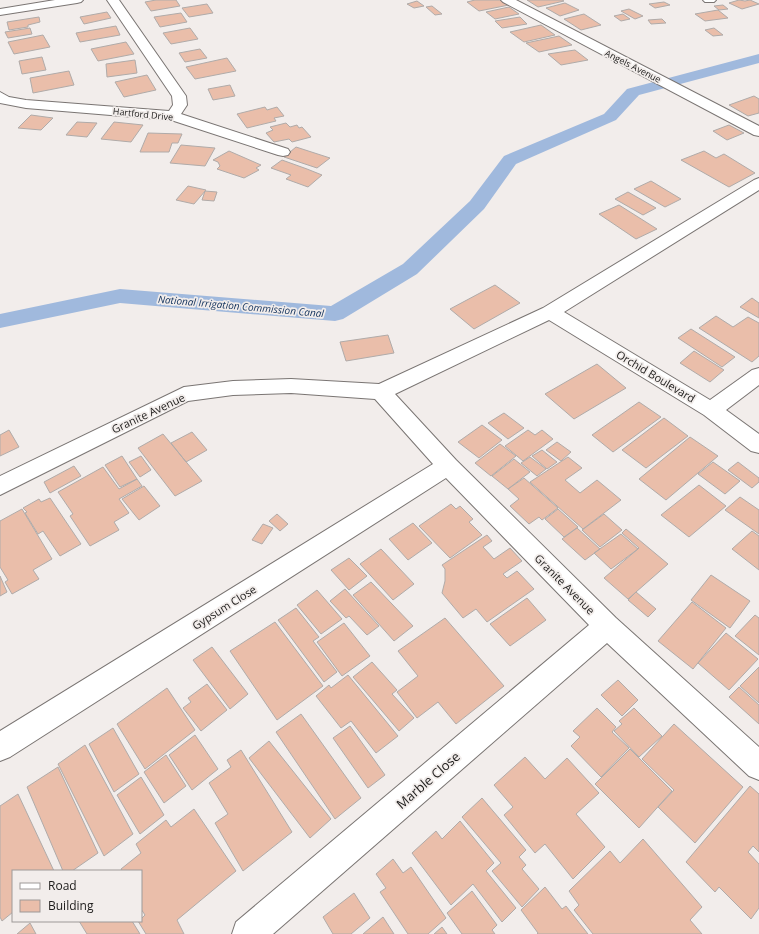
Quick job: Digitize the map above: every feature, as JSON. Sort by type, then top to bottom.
[{"type":"street","points":[[0,12],[77,0]]},
{"type":"street","points":[[113,0],[179,96],[180,105],[173,116]]},
{"type":"street","name":"Angels Avenue","points":[[507,0],[759,132]]},
{"type":"street","name":"Hartford Drive","points":[[0,96],[5,100],[26,104],[173,116],[282,152]]},
{"type":"street","points":[[550,312],[759,183]]},
{"type":"street","name":"Granite Avenue","points":[[0,486],[184,394],[233,388],[291,386],[381,392],[550,312]]},
{"type":"street","name":"Orchid Boulevard","points":[[550,312],[712,410],[759,445]]},
{"type":"street","points":[[712,410],[759,375]]},
{"type":"street","name":"Granite Avenue","points":[[381,392],[448,466],[607,626],[759,766]]},
{"type":"street","name":"Gypsum Close","points":[[0,747],[448,466]]},
{"type":"street","name":"Marble Close","points":[[248,934],[607,626]]},
{"type":"building","points":[[156,0],[176,0],[180,6],[151,11],[145,2]]},
{"type":"building","points":[[475,0],[502,0],[509,5],[479,11],[467,2]]},
{"type":"building","points":[[527,0],[562,0],[564,1],[538,7]]},
{"type":"building","points":[[739,0],[750,0],[759,4],[742,9],[729,3]]},
{"type":"building","points":[[417,1],[424,6],[414,8],[407,4]]},
{"type":"building","points":[[664,2],[670,5],[655,8],[649,4]]},
{"type":"building","points":[[565,3],[579,10],[560,16],[546,8]]},
{"type":"building","points":[[207,4],[213,13],[189,17],[182,8]]},
{"type":"building","points":[[723,5],[728,9],[719,10],[714,6]]},
{"type":"building","points":[[432,6],[442,14],[435,15],[426,7]]},
{"type":"building","points":[[509,7],[519,14],[495,19],[486,12]]},
{"type":"building","points":[[629,9],[643,16],[635,19],[621,11]]},
{"type":"building","points":[[718,10],[728,18],[705,21],[695,14]]},
{"type":"building","points":[[107,12],[111,18],[84,24],[80,17]]},
{"type":"building","points":[[181,13],[187,22],[160,27],[154,17]]},
{"type":"building","points":[[584,14],[601,25],[581,30],[564,19]]},
{"type":"building","points":[[623,14],[630,19],[621,21],[614,16]]},
{"type":"building","points":[[39,17],[40,22],[28,25],[28,27],[9,30],[7,22]]},
{"type":"building","points":[[520,17],[527,24],[502,28],[495,21]]},
{"type":"building","points":[[662,19],[666,23],[651,24],[648,20]]},
{"type":"building","points":[[541,25],[555,35],[524,42],[510,32]]},
{"type":"building","points":[[116,26],[120,35],[80,42],[76,33]]},
{"type":"building","points":[[30,28],[32,34],[8,38],[5,32]]},
{"type":"building","points":[[190,28],[198,39],[171,44],[163,33]]},
{"type":"building","points":[[714,28],[723,35],[713,36],[705,30]]},
{"type":"building","points":[[43,35],[50,47],[14,54],[8,42]]},
{"type":"building","points":[[559,36],[572,45],[539,52],[526,43]]},
{"type":"building","points":[[126,42],[134,54],[98,61],[91,49]]},
{"type":"building","points":[[200,49],[207,58],[185,62],[179,53]]},
{"type":"building","points":[[575,50],[588,60],[561,65],[548,54]]},
{"type":"building","points":[[42,57],[46,70],[22,74],[19,61]]},
{"type":"building","points":[[227,58],[236,71],[195,79],[186,67]]},
{"type":"building","points":[[135,60],[137,73],[107,77],[106,64]]},
{"type":"building","points":[[69,71],[74,85],[33,93],[30,78]]},
{"type":"building","points":[[147,75],[156,90],[124,97],[115,82]]},
{"type":"building","points":[[230,85],[235,96],[213,100],[208,89]]},
{"type":"building","points":[[754,96],[759,99],[759,113],[748,116],[729,105]]},
{"type":"building","points":[[265,107],[267,110],[277,107],[284,116],[274,118],[276,121],[247,128],[237,114]]},
{"type":"building","points":[[31,115],[53,118],[41,130],[18,128]]},
{"type":"building","points":[[77,122],[97,123],[87,137],[66,135]]},
{"type":"building","points":[[114,122],[143,125],[131,142],[101,139]]},
{"type":"building","points":[[286,123],[290,127],[297,125],[299,128],[302,127],[311,137],[292,142],[289,139],[274,142],[266,133],[273,130],[270,127]]},
{"type":"building","points":[[729,125],[744,133],[727,140],[713,131]]},
{"type":"building","points":[[148,133],[182,134],[178,143],[172,143],[169,152],[140,152]]},
{"type":"building","points":[[181,145],[215,148],[205,166],[170,163]]},
{"type":"building","points":[[296,147],[330,158],[317,168],[284,157]]},
{"type":"building","points":[[229,151],[261,165],[256,168],[259,170],[244,178],[217,169],[220,166],[218,162],[213,160]]},
{"type":"building","points":[[704,151],[716,158],[724,154],[755,173],[729,187],[681,160]]},
{"type":"building","points":[[282,160],[322,175],[308,187],[286,179],[291,175],[271,168]]},
{"type":"building","points":[[651,181],[681,199],[665,207],[634,189]]},
{"type":"building","points":[[188,186],[206,190],[194,204],[176,200]]},
{"type":"building","points":[[205,191],[217,192],[214,201],[202,200]]},
{"type":"building","points":[[628,192],[656,208],[643,215],[615,199]]},
{"type":"building","points":[[619,205],[657,229],[636,239],[599,214]]},
{"type":"building","points":[[495,285],[520,303],[474,329],[450,309]]},
{"type":"building","points":[[752,298],[759,303],[759,318],[740,307]]},
{"type":"building","points":[[716,316],[733,327],[748,317],[759,323],[759,356],[752,362],[699,328]]},
{"type":"building","points":[[691,329],[735,357],[722,367],[678,338]]},
{"type":"building","points":[[388,335],[394,353],[346,361],[340,342]]},
{"type":"building","points":[[694,351],[724,370],[710,382],[680,363]]},
{"type":"building","points":[[597,364],[626,388],[574,419],[545,394]]},
{"type":"building","points":[[639,402],[661,417],[613,452],[592,435]]},
{"type":"building","points":[[504,413],[524,428],[508,439],[488,423]]},
{"type":"building","points":[[664,418],[688,436],[646,468],[622,450]]},
{"type":"building","points":[[482,425],[502,440],[479,458],[458,442]]},
{"type":"building","points":[[9,430],[19,447],[0,456],[0,435]]},
{"type":"building","points":[[528,430],[535,435],[542,430],[553,439],[523,461],[505,446]]},
{"type":"building","points":[[192,432],[207,450],[186,462],[171,443]]},
{"type":"building","points":[[163,434],[202,481],[175,496],[138,448]]},
{"type":"building","points":[[690,437],[718,456],[666,500],[639,479]]},
{"type":"building","points":[[557,442],[571,452],[561,461],[546,450]]},
{"type":"building","points":[[500,444],[516,456],[491,476],[475,463]]},
{"type":"building","points":[[542,450],[557,462],[547,469],[532,456]]},
{"type":"building","points":[[122,456],[137,479],[120,487],[105,465]]},
{"type":"building","points":[[141,456],[151,470],[140,477],[129,462]]},
{"type":"building","points":[[530,457],[546,469],[537,476],[521,463]]},
{"type":"building","points":[[568,457],[582,468],[565,480],[580,493],[597,480],[621,500],[583,529],[530,482]]},
{"type":"building","points":[[514,459],[530,472],[508,489],[492,476]]},
{"type":"building","points":[[713,462],[740,481],[725,494],[698,474]]},
{"type":"building","points":[[738,462],[759,478],[759,482],[752,488],[728,470]]},
{"type":"building","points":[[74,466],[81,476],[50,493],[44,482]]},
{"type":"building","points":[[103,467],[119,489],[137,479],[142,486],[119,499],[129,513],[114,522],[119,530],[90,546],[70,516],[73,514],[58,492]]},
{"type":"building","points":[[524,478],[558,508],[542,520],[539,517],[529,524],[510,506],[519,499],[508,489]]},
{"type":"building","points":[[699,485],[726,506],[689,537],[661,515]]},
{"type":"building","points":[[144,486],[160,506],[139,520],[122,499]]},
{"type":"building","points":[[740,497],[759,510],[759,534],[725,510]]},
{"type":"building","points":[[50,498],[81,544],[60,556],[43,531],[38,534],[25,513],[27,512],[23,508],[39,499],[41,502]]},
{"type":"building","points":[[451,504],[456,509],[460,506],[473,519],[469,522],[482,535],[450,558],[419,526]]},
{"type":"building","points":[[22,509],[52,559],[33,570],[39,579],[12,594],[5,582],[8,580],[0,567],[0,521]]},
{"type":"building","points":[[558,509],[578,527],[564,537],[545,519]]},
{"type":"building","points":[[277,514],[288,524],[280,531],[269,521]]},
{"type":"building","points":[[604,514],[622,530],[600,547],[582,530]]},
{"type":"building","points":[[413,523],[432,543],[408,560],[389,539]]},
{"type":"building","points":[[263,524],[273,528],[262,544],[252,540]]},
{"type":"building","points":[[577,528],[600,549],[585,560],[562,539]]},
{"type":"building","points":[[626,529],[668,564],[628,599],[604,578],[639,548],[622,533]]},
{"type":"building","points":[[752,531],[759,536],[759,570],[732,549]]},
{"type":"building","points":[[621,534],[638,549],[611,569],[594,553]]},
{"type":"building","points":[[487,535],[492,541],[483,547],[494,559],[510,548],[522,561],[503,574],[507,578],[517,571],[534,589],[487,622],[476,609],[463,618],[442,593],[445,581],[445,569],[442,565]]},
{"type":"building","points":[[381,549],[414,584],[393,600],[360,564]]},
{"type":"building","points":[[349,558],[367,576],[349,590],[331,570]]},
{"type":"building","points":[[711,575],[750,601],[730,628],[691,600]]},
{"type":"building","points":[[0,576],[7,592],[0,596]]},
{"type":"building","points":[[371,582],[413,626],[394,641],[353,595]]},
{"type":"building","points":[[345,589],[379,626],[367,635],[349,616],[346,618],[330,601]]},
{"type":"building","points":[[317,590],[342,619],[321,634],[297,605]]},
{"type":"building","points":[[636,592],[656,609],[648,617],[628,600]]},
{"type":"building","points":[[527,598],[546,620],[510,646],[490,624]]},
{"type":"building","points":[[692,602],[726,628],[693,669],[658,641]]},
{"type":"building","points":[[296,608],[319,637],[313,641],[337,672],[324,682],[278,620]]},
{"type":"building","points":[[755,615],[759,618],[759,655],[735,636]]},
{"type":"building","points":[[445,618],[504,686],[456,724],[438,702],[417,718],[397,692],[418,676],[398,651]]},
{"type":"building","points":[[275,622],[323,686],[277,720],[230,651]]},
{"type":"building","points":[[344,623],[370,656],[342,676],[317,642]]},
{"type":"building","points":[[726,633],[758,659],[729,690],[698,663]]},
{"type":"building","points":[[212,647],[248,694],[230,709],[193,660]]},
{"type":"building","points":[[372,662],[397,690],[392,694],[414,718],[399,731],[353,677]]},
{"type":"building","points":[[759,667],[759,703],[740,686]]},
{"type":"building","points":[[348,675],[398,736],[376,753],[351,721],[341,728],[316,696],[329,685],[331,688]]},
{"type":"building","points":[[618,680],[638,700],[622,716],[601,695]]},
{"type":"building","points":[[207,684],[227,710],[201,731],[183,708],[191,702],[188,698]]},
{"type":"building","points":[[739,687],[759,705],[759,724],[729,697]]},
{"type":"building","points":[[167,688],[195,730],[145,769],[117,724]]},
{"type":"building","points":[[597,708],[616,727],[612,732],[629,748],[601,777],[571,746],[580,737],[573,731]]},
{"type":"building","points":[[634,708],[662,736],[639,757],[614,731],[622,724],[619,721]]},
{"type":"building","points":[[301,714],[361,798],[335,819],[276,732]]},
{"type":"building","points":[[674,724],[743,787],[695,843],[658,807],[674,790],[642,759]]},
{"type":"building","points":[[350,726],[385,775],[368,788],[333,738]]},
{"type":"building","points":[[113,728],[139,774],[114,792],[89,744]]},
{"type":"building","points":[[195,735],[218,769],[192,790],[169,755]]},
{"type":"building","points":[[269,741],[331,819],[310,838],[249,758]]},
{"type":"building","points":[[85,745],[133,834],[104,856],[58,764]]},
{"type":"building","points":[[630,749],[672,791],[639,828],[595,784]]},
{"type":"building","points":[[241,750],[292,832],[243,871],[215,823],[228,814],[209,783],[231,767],[227,760]]},
{"type":"building","points":[[166,755],[186,786],[164,803],[144,772]]},
{"type":"building","points":[[525,757],[545,779],[567,758],[599,793],[576,814],[605,847],[573,879],[545,844],[535,853],[504,815],[513,807],[494,785]]},
{"type":"building","points":[[58,767],[98,853],[73,870],[63,870],[27,787]]},
{"type":"building","points":[[141,777],[164,815],[140,834],[117,795]]},
{"type":"building","points":[[750,786],[759,794],[759,852],[753,846],[748,852],[759,864],[759,908],[751,919],[719,887],[715,892],[686,862]]},
{"type":"building","points":[[18,794],[54,870],[12,870],[12,913],[2,921],[0,917],[0,806]]},
{"type":"building","points":[[482,798],[526,850],[519,857],[526,865],[522,869],[539,889],[522,907],[492,871],[501,863],[462,817]]},
{"type":"building","points":[[194,809],[236,871],[177,920],[184,934],[146,934],[139,922],[142,922],[142,918],[145,915],[142,910],[142,870],[121,869],[141,853],[136,844],[166,820],[171,827]]},
{"type":"building","points":[[460,821],[494,863],[486,871],[516,908],[502,922],[473,884],[451,905],[412,853],[436,831],[442,839]]},
{"type":"building","points":[[643,839],[702,907],[690,920],[702,934],[593,934],[574,910],[579,905],[569,891],[610,851],[620,863]]},
{"type":"building","points":[[393,859],[403,873],[411,867],[446,918],[428,934],[408,934],[380,892],[386,888],[376,874]]},
{"type":"building","points":[[545,887],[562,909],[566,906],[588,934],[537,934],[538,933],[521,910]]},
{"type":"building","points":[[472,891],[497,925],[492,930],[495,934],[462,934],[447,913]]},
{"type":"building","points":[[354,893],[370,918],[351,934],[333,934],[323,917]]},
{"type":"building","points":[[383,917],[394,934],[363,934]]},
{"type":"building","points":[[80,922],[133,922],[140,934],[87,934]]},
{"type":"building","points":[[30,923],[36,934],[17,934]]},
{"type":"building","points":[[442,927],[447,934],[434,934]]},
{"type":"waterway","name":"National Irrigation Commission Canal","points":[[0,321],[120,296],[335,314],[410,269],[477,205],[510,160],[610,117],[633,92],[759,58]]}]
